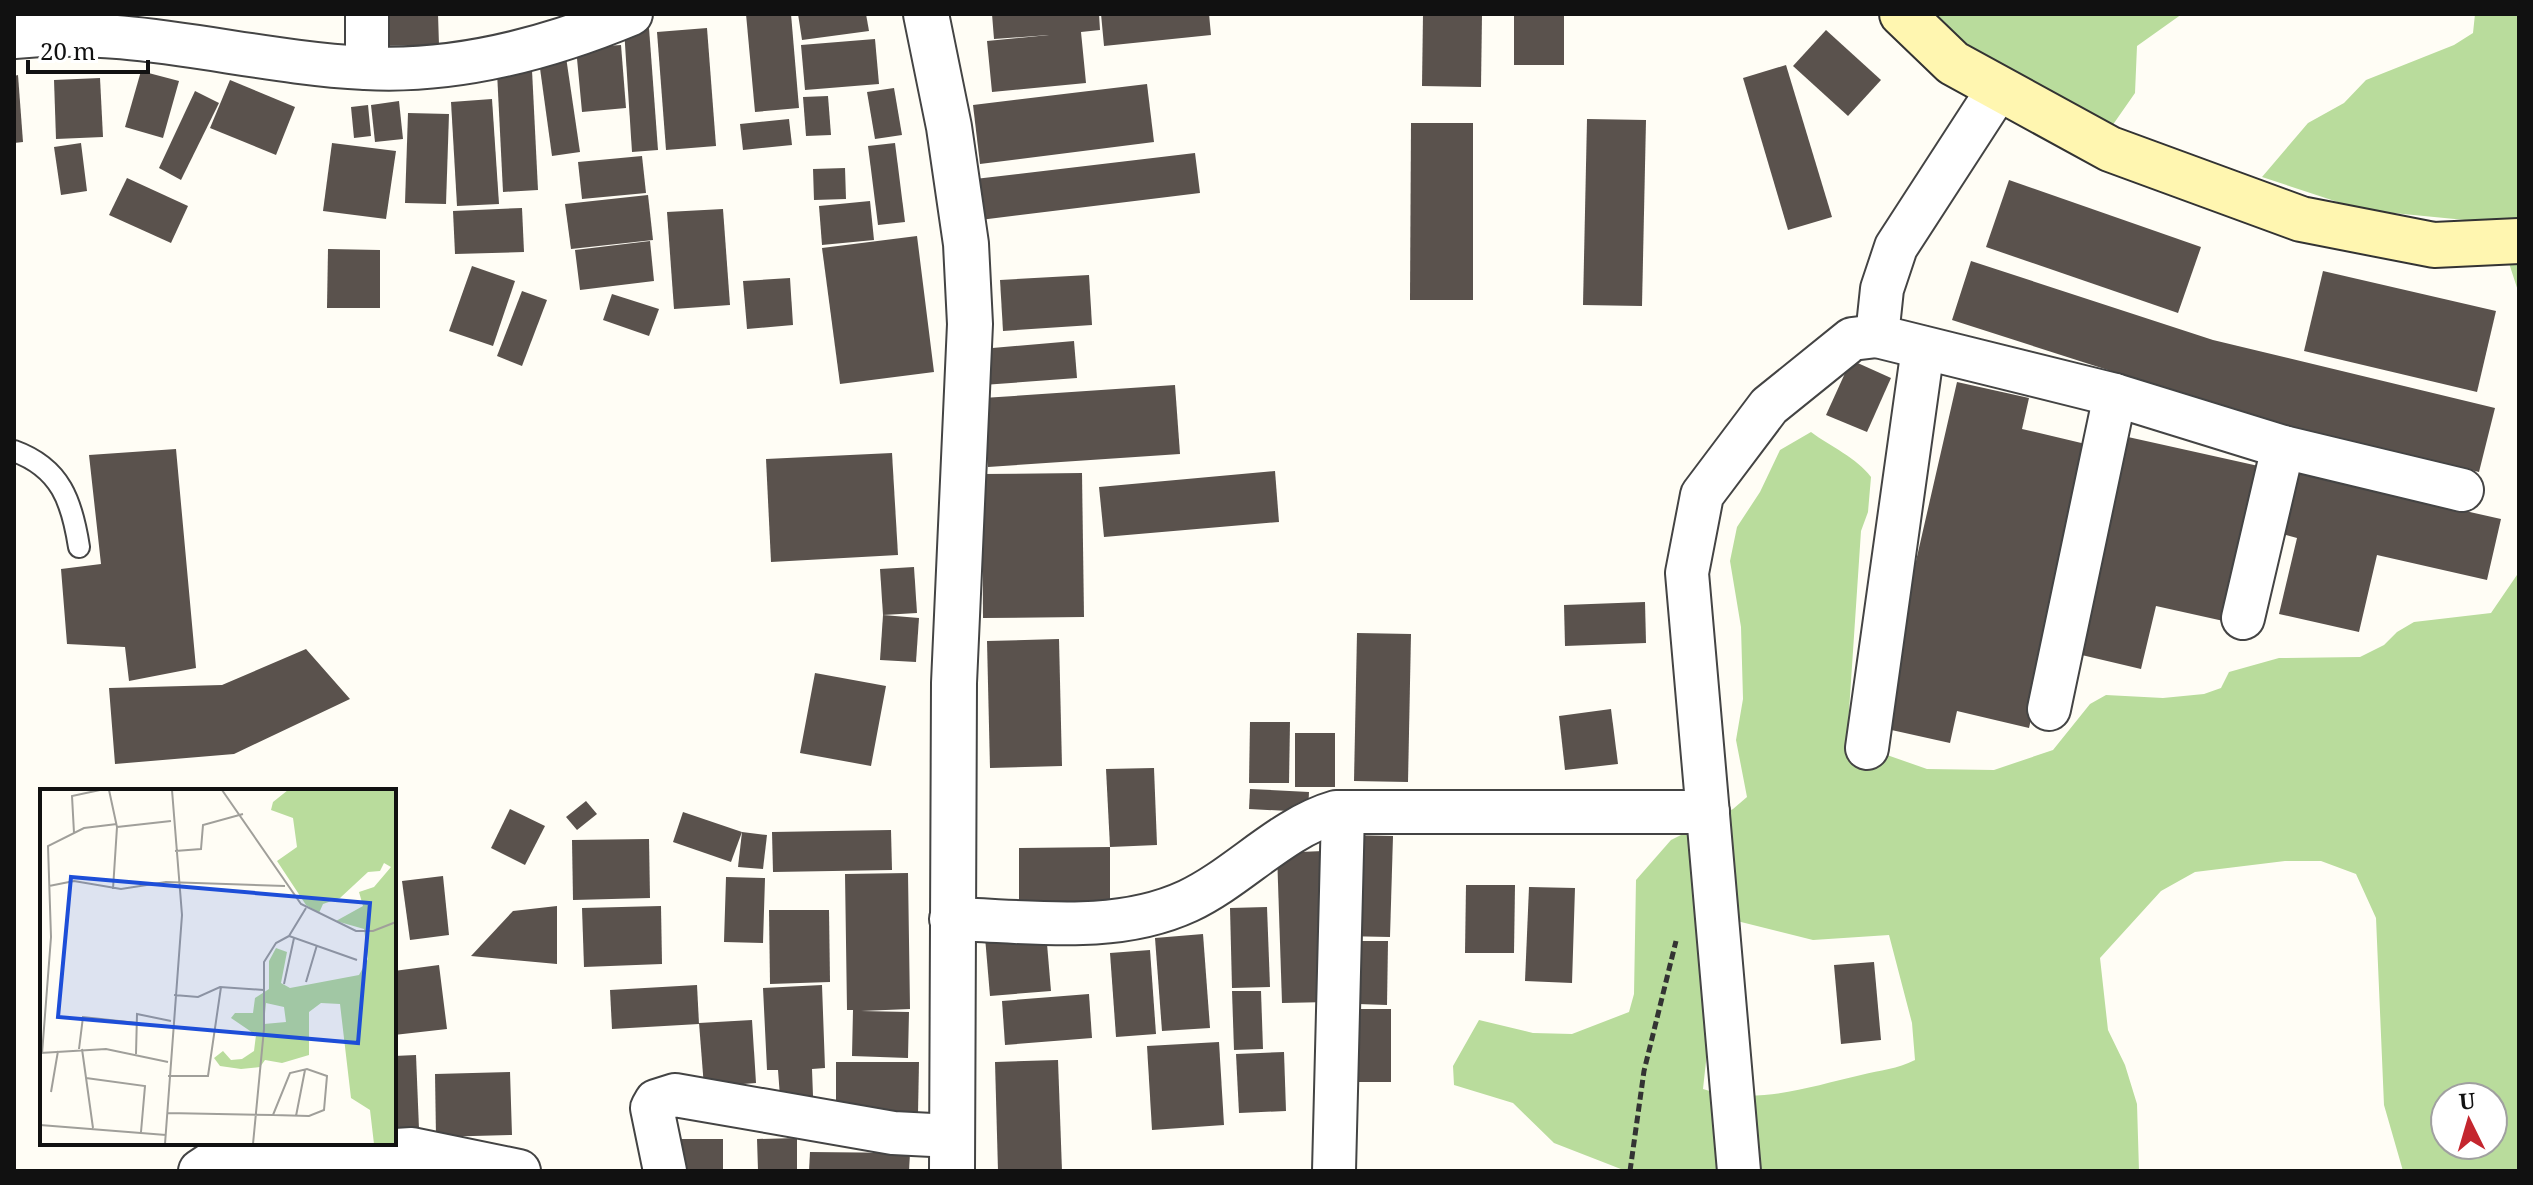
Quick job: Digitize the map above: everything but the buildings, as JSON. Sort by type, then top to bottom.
[{"type":"main road","points":[[1902,14],[1953,63],[2110,149],[2301,219],[2434,245],[2519,241]]},
{"type":"street","points":[[367,14],[367,68]]},
{"type":"street","points":[[14,37],[77,34],[142,39],[281,60],[367,68],[429,65],[513,53],[568,40],[631,14]]},
{"type":"street","points":[[665,1171],[652,1108],[656,1101],[675,1095],[893,1133],[952,1154],[954,683],[970,324],[959,200],[926,14]]},
{"type":"street","points":[[1877,336],[1882,289],[1896,247],[1999,88]]},
{"type":"street","points":[[1739,1171],[1687,573],[1702,495],[1769,406],[1852,339],[1877,336],[2115,395],[2283,447],[2462,490]]},
{"type":"street","points":[[1867,748],[1923,348]]},
{"type":"street","points":[[2049,709],[2115,395]]},
{"type":"street","points":[[2243,618],[2283,447]]},
{"type":"street","points":[[951,919],[1126,921],[1189,900],[1281,840],[1326,815],[1343,812],[1708,812]]},
{"type":"street","points":[[1334,1171],[1343,812]]},
{"type":"street","points":[[200,1171],[215,1161],[412,1149],[519,1171]]},
{"type":"lane","points":[[14,451],[35,461],[63,486],[72,506],[79,547]]},
{"type":"path","points":[[1630,1171],[1644,1071],[1678,934]]},
{"type":"green space","points":[[1927,14],[2182,14],[2137,46],[2135,93],[2112,126],[1945,33]]},
{"type":"green space","points":[[2475,14],[2519,14],[2519,294],[2496,223],[2362,210],[2262,177],[2308,123],[2344,103],[2366,80],[2454,45],[2473,33]]},
{"type":"green space","points":[[1811,432],[1851,458],[1871,477],[1868,512],[1861,531],[1847,741],[1927,769],[1994,770],[2053,750],[2090,704],[2106,695],[2163,698],[2204,694],[2221,688],[2229,672],[2279,658],[2360,657],[2384,645],[2397,632],[2414,622],[2491,613],[2519,572],[2519,1171],[2403,1171],[2384,1105],[2376,918],[2356,874],[2321,861],[2285,861],[2195,872],[2161,891],[2100,958],[2108,1030],[2125,1065],[2137,1104],[2139,1171],[1626,1171],[1554,1143],[1513,1103],[1454,1085],[1453,1066],[1479,1020],[1533,1033],[1572,1034],[1629,1012],[1634,994],[1636,880],[1671,840],[1733,809],[1747,797],[1736,740],[1743,699],[1741,627],[1730,561],[1737,527],[1760,492],[1780,450]],"holes":[[[1733,920],[1813,940],[1889,935],[1912,1023],[1915,1060],[1782,1093],[1743,1096],[1703,1089],[1710,1025]]]}]
